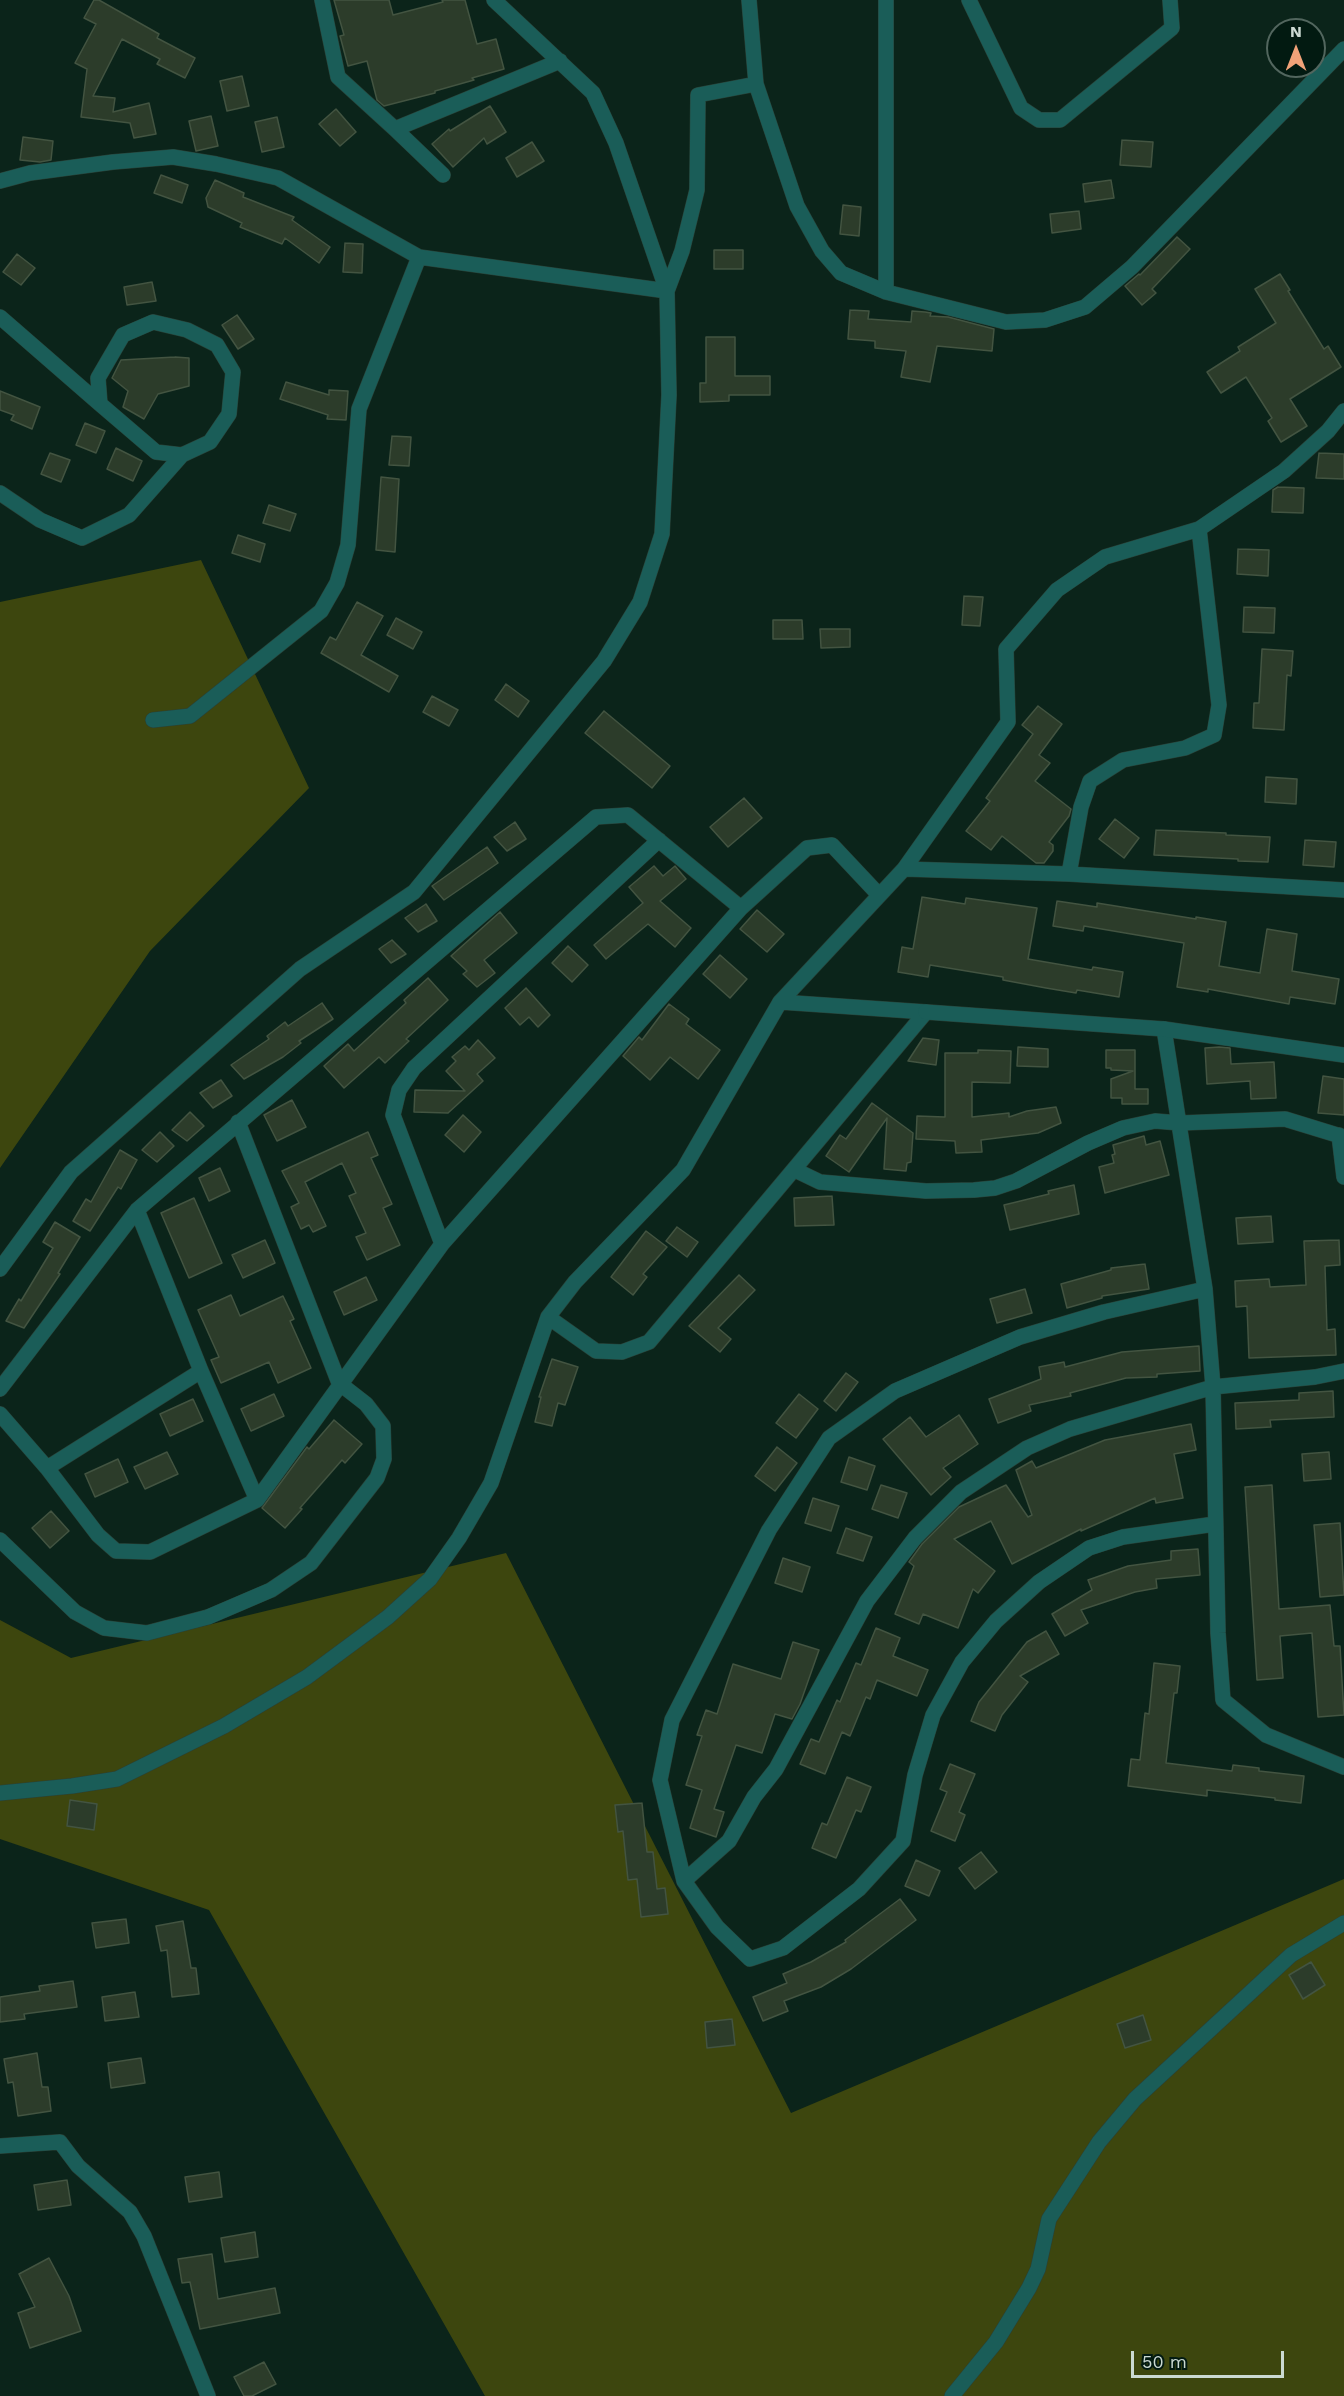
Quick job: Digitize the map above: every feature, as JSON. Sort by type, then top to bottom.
[{"type":"street","points":[[322,0],[338,77],[443,175]]},
{"type":"street","points":[[0,1269],[70,1172],[300,969],[414,892],[604,661],[640,602],[662,534],[669,394],[667,291],[616,143],[593,93],[494,0]]},
{"type":"street","points":[[749,0],[756,84],[797,206],[822,251],[841,273],[886,292],[1006,322],[1045,320],[1084,307],[1132,267],[1344,49]]},
{"type":"street","points":[[886,0],[886,292]]},
{"type":"street","points":[[969,0],[1021,108],[1040,120],[1060,120],[1172,28],[1170,0]]},
{"type":"street","points":[[395,129],[560,61]]},
{"type":"street","points":[[667,291],[682,251],[697,190],[698,95],[756,84]]},
{"type":"street","points":[[0,181],[30,173],[173,157],[216,164],[278,178],[419,257],[667,291]]},
{"type":"street","points":[[153,720],[190,716],[321,611],[337,583],[348,545],[359,409],[419,257]]},
{"type":"street","points":[[0,317],[156,452],[182,455]]},
{"type":"street","points":[[0,493],[40,520],[82,538],[129,515],[182,455],[210,442],[230,414],[233,372],[217,345],[187,330],[153,322],[123,335],[99,378],[100,404]]},
{"type":"street","points":[[0,1792],[72,1786],[117,1779],[224,1726],[307,1677],[388,1617],[430,1579],[459,1538],[490,1483],[548,1317],[575,1282],[683,1170],[780,1002],[903,869],[1008,722],[1006,649],[1057,590],[1105,557],[1199,529],[1284,471],[1328,430],[1344,411]]},
{"type":"street","points":[[1069,874],[1081,807],[1090,781],[1124,760],[1185,748],[1214,735],[1219,705],[1199,529]]},
{"type":"street","points":[[0,1389],[137,1210],[596,817],[628,815],[741,908]]},
{"type":"street","points":[[442,1244],[393,1115],[399,1090],[414,1068],[659,840]]},
{"type":"street","points":[[0,1414],[47,1468],[98,1535],[116,1551],[150,1552],[257,1500],[339,1383],[442,1244],[741,908],[807,848],[832,845],[879,895]]},
{"type":"street","points":[[903,869],[1069,874],[1344,890]]},
{"type":"street","points":[[780,1002],[1164,1029],[1344,1055]]},
{"type":"street","points":[[548,1317],[596,1351],[622,1352],[649,1342],[926,1012]]},
{"type":"street","points":[[1164,1029],[1205,1288],[1213,1387],[1218,1633],[1223,1700],[1266,1735],[1344,1767]]},
{"type":"street","points":[[795,1170],[820,1182],[926,1191],[995,1188],[1016,1181],[1088,1143],[1123,1128],[1155,1121],[1180,1123],[1286,1119],[1342,1136],[1344,1177]]},
{"type":"street","points":[[0,1540],[75,1612],[104,1628],[147,1634],[208,1617],[271,1590],[311,1563],[377,1478],[384,1460],[383,1426],[366,1404],[339,1383],[238,1122]]},
{"type":"street","points":[[137,1210],[201,1371],[257,1500]]},
{"type":"street","points":[[1205,1288],[1104,1312],[1020,1337],[895,1391],[828,1438],[769,1530],[672,1720],[660,1780],[684,1881],[717,1927],[750,1959],[783,1948],[859,1889],[903,1841],[915,1775],[933,1715],[962,1662],[996,1621],[1040,1582],[1089,1548],[1123,1537],[1215,1524]]},
{"type":"street","points":[[47,1468],[201,1371]]},
{"type":"street","points":[[684,1881],[729,1841],[754,1797],[776,1769],[867,1602],[915,1538],[961,1492],[1028,1448],[1070,1429],[1213,1387],[1315,1377],[1344,1371]]},
{"type":"street","points":[[952,2396],[996,2342],[1029,2288],[1038,2268],[1049,2219],[1099,2142],[1135,2099],[1291,1955],[1344,1923]]},
{"type":"street","points":[[0,2146],[60,2142],[78,2166],[130,2212],[144,2236],[208,2396]]},
{"type":"green space","points":[[201,560],[309,788],[150,951],[0,1168],[0,602]]},
{"type":"green space","points":[[506,1553],[791,2113],[1344,1879],[1344,2396],[485,2396],[209,1910],[0,1839],[0,1620],[71,1658]]},
{"type":"building","points":[[94,0],[99,0],[159,34],[157,38],[195,58],[185,78],[157,64],[160,59],[122,39],[93,96],[115,98],[113,112],[149,103],[156,134],[134,138],[130,123],[81,117],[87,69],[75,63],[96,24],[84,18]]},
{"type":"building","points":[[334,0],[389,0],[393,15],[443,2],[442,0],[465,0],[477,44],[496,39],[504,69],[472,78],[474,80],[435,91],[435,93],[384,106],[377,100],[367,61],[348,66],[340,36],[344,35]]},
{"type":"building","points":[[242,76],[249,106],[227,111],[220,81]]},
{"type":"building","points":[[490,106],[506,132],[487,144],[484,138],[453,167],[432,144],[449,129],[450,131]]},
{"type":"building","points":[[336,109],[356,132],[340,146],[319,124]]},
{"type":"building","points":[[211,116],[218,146],[196,151],[189,121]]},
{"type":"building","points":[[277,117],[284,147],[262,152],[255,122]]},
{"type":"building","points":[[23,137],[53,141],[51,160],[40,162],[20,160]]},
{"type":"building","points":[[1122,140],[1153,142],[1151,167],[1120,165]]},
{"type":"building","points":[[532,142],[544,161],[517,177],[506,158]]},
{"type":"building","points":[[161,175],[188,185],[182,203],[154,193]]},
{"type":"building","points":[[215,180],[244,193],[243,197],[294,217],[292,220],[330,247],[319,263],[285,238],[282,244],[240,227],[242,223],[208,207],[206,198]]},
{"type":"building","points":[[1111,180],[1114,198],[1085,202],[1083,184]]},
{"type":"building","points":[[843,205],[861,207],[859,236],[840,234]]},
{"type":"building","points":[[1079,211],[1081,229],[1052,233],[1050,214]]},
{"type":"building","points":[[1177,237],[1190,249],[1152,289],[1156,293],[1142,305],[1125,286],[1140,275]]},
{"type":"building","points":[[345,243],[363,244],[362,273],[343,272]]},
{"type":"building","points":[[714,250],[743,250],[743,269],[714,269]]},
{"type":"building","points":[[17,254],[35,268],[21,285],[3,272]]},
{"type":"building","points":[[1280,274],[1324,349],[1328,346],[1341,367],[1290,399],[1307,426],[1281,442],[1268,421],[1272,418],[1246,377],[1221,393],[1207,372],[1240,351],[1238,347],[1276,323],[1255,289]]},
{"type":"building","points":[[152,282],[156,301],[127,305],[124,287]]},
{"type":"building","points":[[850,310],[869,311],[868,319],[911,322],[912,311],[925,312],[931,313],[930,316],[948,317],[994,329],[992,351],[937,346],[930,382],[901,377],[906,351],[875,348],[875,341],[848,339]]},
{"type":"building","points":[[237,315],[254,339],[238,349],[222,325]]},
{"type":"building","points":[[706,337],[735,337],[735,376],[770,376],[770,395],[729,395],[729,401],[700,402],[700,383],[706,383]]},
{"type":"building","points":[[189,358],[189,386],[158,394],[144,419],[123,407],[128,391],[112,378],[121,360]]},
{"type":"building","points":[[286,382],[329,395],[329,390],[348,391],[346,420],[327,419],[328,415],[280,399]]},
{"type":"building","points":[[0,391],[40,407],[32,429],[11,420],[14,415],[0,410]]},
{"type":"building","points":[[85,423],[105,431],[96,453],[76,445]]},
{"type":"building","points":[[392,436],[411,437],[409,466],[389,465]]},
{"type":"building","points":[[116,448],[142,461],[133,481],[107,469]]},
{"type":"building","points":[[50,453],[70,460],[61,482],[41,474]]},
{"type":"building","points":[[1319,453],[1344,454],[1344,479],[1316,478]]},
{"type":"building","points":[[381,477],[399,479],[395,552],[376,550]]},
{"type":"building","points":[[1278,487],[1304,488],[1303,513],[1272,512],[1273,490]]},
{"type":"building","points":[[269,505],[296,514],[290,531],[263,523]]},
{"type":"building","points":[[238,535],[265,544],[260,562],[232,553]]},
{"type":"building","points":[[1238,549],[1269,550],[1268,576],[1237,574]]},
{"type":"building","points":[[964,596],[983,597],[980,626],[962,625]]},
{"type":"building","points":[[357,602],[383,616],[361,655],[398,676],[389,692],[321,653],[330,637],[336,640]]},
{"type":"building","points":[[1244,607],[1275,608],[1274,633],[1243,632]]},
{"type":"building","points":[[396,618],[422,632],[413,649],[387,635]]},
{"type":"building","points":[[773,620],[802,620],[803,639],[773,639]]},
{"type":"building","points":[[820,629],[850,629],[850,647],[821,648]]},
{"type":"building","points":[[1262,649],[1293,651],[1291,676],[1287,675],[1284,730],[1253,728],[1254,703],[1259,703]]},
{"type":"building","points":[[506,684],[529,701],[518,717],[495,700]]},
{"type":"building","points":[[432,696],[458,710],[449,726],[423,712]]},
{"type":"building","points":[[1038,706],[1062,724],[1039,755],[1050,763],[1035,781],[1071,809],[1069,816],[1049,842],[1053,845],[1053,851],[1044,863],[1036,863],[1002,836],[991,850],[966,831],[990,801],[986,798],[1033,734],[1022,725]]},
{"type":"building","points":[[604,711],[670,766],[652,788],[585,733]]},
{"type":"building","points":[[1266,777],[1297,779],[1296,804],[1265,802]]},
{"type":"building","points":[[744,798],[762,818],[728,847],[710,827]]},
{"type":"building","points":[[1115,819],[1139,838],[1124,858],[1099,839]]},
{"type":"building","points":[[515,822],[526,839],[507,851],[494,837]]},
{"type":"building","points":[[1156,830],[1270,837],[1268,862],[1154,855]]},
{"type":"building","points":[[1305,840],[1336,842],[1334,867],[1303,865]]},
{"type":"building","points":[[487,847],[498,863],[444,900],[432,886]]},
{"type":"building","points":[[654,866],[663,876],[675,866],[686,879],[660,901],[691,928],[675,947],[648,924],[606,959],[594,945],[643,903],[629,887]]},
{"type":"building","points":[[922,897],[965,904],[966,898],[1037,908],[1028,959],[1092,970],[1093,967],[1123,972],[1119,997],[1077,990],[1076,993],[1046,988],[1003,980],[1003,977],[930,965],[928,977],[898,972],[902,947],[913,949]]},
{"type":"building","points":[[1057,901],[1097,907],[1097,903],[1226,922],[1219,966],[1260,973],[1267,929],[1297,934],[1292,971],[1339,979],[1335,1004],[1290,997],[1289,1004],[1208,989],[1208,992],[1177,987],[1184,943],[1084,926],[1083,931],[1053,926]]},
{"type":"building","points":[[426,904],[437,921],[418,932],[405,918]]},
{"type":"building","points":[[757,910],[784,934],[767,952],[740,929]]},
{"type":"building","points":[[500,912],[517,933],[484,960],[495,973],[477,987],[463,974],[467,971],[451,956]]},
{"type":"building","points":[[392,940],[406,954],[391,963],[379,949]]},
{"type":"building","points":[[568,946],[588,965],[572,982],[552,963]]},
{"type":"building","points":[[720,955],[747,979],[730,998],[703,974]]},
{"type":"building","points":[[428,978],[448,1000],[406,1039],[409,1041],[385,1063],[379,1057],[344,1088],[324,1066],[348,1044],[354,1051],[406,1003],[404,1000]]},
{"type":"building","points":[[526,988],[550,1015],[538,1027],[529,1017],[520,1025],[505,1008]]},
{"type":"building","points":[[322,1003],[333,1019],[299,1041],[301,1043],[283,1057],[244,1079],[231,1065],[269,1039],[267,1036],[285,1022],[288,1026]]},
{"type":"building","points":[[669,1004],[689,1019],[686,1024],[720,1050],[698,1079],[670,1057],[650,1080],[623,1056],[639,1037],[642,1040]]},
{"type":"building","points":[[923,1038],[939,1040],[936,1065],[908,1061]]},
{"type":"building","points":[[478,1040],[495,1058],[477,1074],[483,1081],[448,1113],[414,1112],[415,1090],[465,1091],[446,1071],[456,1061],[452,1057],[465,1046],[469,1050]]},
{"type":"building","points":[[1018,1047],[1048,1049],[1048,1067],[1017,1066]]},
{"type":"building","points":[[1205,1048],[1230,1048],[1231,1064],[1274,1062],[1276,1098],[1251,1099],[1250,1081],[1207,1084]]},
{"type":"building","points":[[978,1050],[1011,1051],[1010,1083],[972,1082],[972,1117],[1009,1113],[1009,1117],[1027,1111],[1056,1107],[1061,1123],[1038,1133],[981,1140],[982,1152],[956,1153],[955,1141],[916,1139],[917,1116],[945,1117],[945,1053],[978,1053]]},
{"type":"building","points":[[1106,1050],[1135,1050],[1135,1089],[1148,1089],[1148,1104],[1122,1104],[1122,1098],[1111,1098],[1111,1079],[1133,1071],[1106,1068]]},
{"type":"building","points":[[1323,1076],[1344,1079],[1344,1115],[1318,1113]]},
{"type":"building","points":[[221,1080],[232,1096],[213,1108],[200,1093]]},
{"type":"building","points":[[292,1100],[306,1127],[277,1141],[264,1115]]},
{"type":"building","points":[[872,1103],[913,1133],[911,1162],[907,1163],[906,1171],[884,1169],[887,1118],[849,1172],[826,1156],[840,1135],[846,1139]]},
{"type":"building","points":[[190,1112],[204,1126],[187,1141],[172,1130]]},
{"type":"building","points":[[463,1115],[481,1132],[464,1152],[445,1135]]},
{"type":"building","points":[[160,1132],[174,1146],[157,1162],[142,1150]]},
{"type":"building","points":[[368,1132],[378,1155],[371,1158],[392,1204],[383,1208],[400,1245],[367,1260],[356,1237],[366,1233],[349,1196],[356,1193],[342,1163],[305,1182],[326,1226],[313,1232],[309,1225],[301,1229],[291,1207],[299,1203],[282,1171]]},
{"type":"building","points":[[1144,1136],[1146,1145],[1160,1141],[1169,1175],[1105,1193],[1099,1167],[1114,1163],[1113,1145]]},
{"type":"building","points":[[120,1150],[137,1160],[121,1189],[118,1187],[90,1231],[73,1221],[86,1199],[91,1202]]},
{"type":"building","points":[[220,1168],[230,1191],[209,1201],[199,1178]]},
{"type":"building","points":[[1074,1185],[1079,1214],[1010,1230],[1004,1205]]},
{"type":"building","points":[[832,1196],[834,1225],[795,1226],[794,1198]]},
{"type":"building","points":[[194,1198],[222,1263],[189,1278],[161,1213]]},
{"type":"building","points":[[1271,1216],[1273,1242],[1238,1244],[1236,1218]]},
{"type":"building","points":[[55,1222],[80,1237],[58,1273],[60,1274],[24,1328],[6,1321],[53,1248],[43,1242]]},
{"type":"building","points":[[677,1227],[698,1242],[687,1257],[666,1241]]},
{"type":"building","points":[[646,1231],[667,1247],[643,1274],[647,1277],[633,1295],[611,1277]]},
{"type":"building","points":[[265,1240],[275,1263],[243,1278],[232,1255]]},
{"type":"building","points":[[1339,1240],[1340,1265],[1325,1266],[1327,1330],[1335,1329],[1336,1355],[1249,1358],[1247,1306],[1236,1307],[1235,1281],[1269,1279],[1270,1287],[1306,1285],[1304,1241]]},
{"type":"building","points":[[1145,1264],[1149,1289],[1102,1296],[1102,1298],[1067,1308],[1061,1284],[1111,1270],[1111,1268]]},
{"type":"building","points":[[739,1275],[755,1290],[718,1328],[731,1339],[720,1352],[689,1326]]},
{"type":"building","points":[[366,1277],[377,1300],[344,1315],[334,1292]]},
{"type":"building","points":[[1025,1289],[1032,1313],[997,1323],[990,1299]]},
{"type":"building","points":[[231,1295],[240,1316],[283,1296],[294,1319],[290,1321],[311,1368],[278,1383],[269,1362],[221,1383],[211,1360],[219,1357],[198,1310]]},
{"type":"building","points":[[1199,1346],[1200,1371],[1157,1374],[1157,1377],[1126,1378],[1070,1393],[1071,1396],[1029,1405],[1031,1411],[998,1423],[989,1399],[1041,1379],[1039,1367],[1064,1362],[1065,1367],[1122,1352]]},
{"type":"building","points":[[552,1359],[578,1367],[565,1405],[558,1403],[552,1426],[535,1422],[541,1397],[539,1397]]},
{"type":"building","points":[[846,1373],[858,1382],[836,1411],[824,1401]]},
{"type":"building","points":[[1333,1391],[1334,1417],[1270,1420],[1271,1427],[1236,1429],[1235,1403],[1299,1400],[1299,1393]]},
{"type":"building","points":[[274,1394],[284,1416],[251,1431],[241,1409]]},
{"type":"building","points":[[799,1394],[818,1409],[796,1438],[776,1423]]},
{"type":"building","points":[[193,1399],[203,1421],[170,1436],[160,1414]]},
{"type":"building","points":[[959,1415],[978,1444],[943,1468],[951,1477],[931,1495],[883,1439],[910,1417],[926,1437]]},
{"type":"building","points":[[334,1420],[362,1444],[345,1463],[342,1460],[285,1528],[262,1508],[307,1447],[309,1449]]},
{"type":"building","points":[[1191,1424],[1196,1450],[1174,1454],[1183,1498],[1156,1503],[1155,1498],[1081,1531],[1081,1529],[1012,1564],[991,1521],[954,1539],[995,1571],[978,1593],[973,1589],[958,1628],[923,1614],[919,1624],[895,1614],[914,1566],[909,1562],[922,1544],[959,1507],[1006,1485],[1028,1517],[1032,1515],[1016,1470],[1032,1461],[1036,1468],[1105,1440]]},
{"type":"building","points":[[777,1447],[797,1463],[775,1491],[755,1476]]},
{"type":"building","points":[[167,1452],[178,1474],[145,1489],[134,1467]]},
{"type":"building","points":[[1329,1452],[1331,1479],[1304,1481],[1302,1454]]},
{"type":"building","points":[[849,1457],[875,1466],[867,1490],[841,1482]]},
{"type":"building","points":[[118,1459],[128,1482],[95,1497],[85,1474]]},
{"type":"building","points":[[881,1485],[907,1493],[898,1518],[872,1509]]},
{"type":"building","points":[[1272,1485],[1279,1609],[1330,1605],[1334,1646],[1340,1646],[1344,1715],[1318,1717],[1312,1633],[1280,1636],[1283,1678],[1257,1680],[1245,1487]]},
{"type":"building","points":[[813,1498],[839,1506],[831,1531],[805,1523]]},
{"type":"building","points":[[51,1511],[69,1531],[50,1548],[32,1528]]},
{"type":"building","points":[[1340,1523],[1344,1595],[1320,1597],[1314,1525]]},
{"type":"building","points":[[846,1528],[872,1537],[863,1561],[837,1553]]},
{"type":"building","points":[[1198,1549],[1200,1575],[1156,1579],[1157,1588],[1135,1592],[1081,1610],[1088,1623],[1065,1636],[1052,1614],[1092,1590],[1088,1580],[1128,1566],[1171,1560],[1171,1551]]},
{"type":"building","points":[[783,1558],[810,1567],[802,1592],[775,1583]]},
{"type":"building","points":[[876,1628],[900,1638],[893,1656],[928,1670],[917,1696],[877,1680],[870,1699],[866,1697],[850,1736],[842,1732],[825,1774],[800,1764],[811,1739],[819,1742],[837,1700],[840,1702],[856,1663],[861,1665]]},
{"type":"building","points":[[1046,1631],[1059,1654],[1020,1676],[1028,1682],[1002,1715],[995,1731],[971,1721],[979,1702],[1027,1642]]},
{"type":"building","points":[[793,1642],[819,1650],[800,1704],[792,1719],[775,1714],[762,1753],[736,1745],[714,1809],[724,1812],[716,1837],[690,1828],[702,1790],[686,1785],[702,1736],[697,1735],[706,1710],[717,1714],[733,1664],[781,1679]]},
{"type":"building","points":[[1154,1663],[1180,1666],[1177,1693],[1174,1693],[1166,1763],[1232,1771],[1233,1765],[1259,1768],[1259,1771],[1304,1776],[1301,1803],[1207,1790],[1207,1796],[1128,1786],[1131,1759],[1140,1760],[1145,1713],[1149,1714]]},
{"type":"building","points":[[950,1764],[975,1774],[959,1812],[965,1815],[955,1841],[931,1831],[947,1792],[940,1789]]},
{"type":"building","points":[[847,1777],[871,1787],[861,1812],[856,1810],[836,1858],[812,1848],[822,1823],[827,1825]]},
{"type":"building","points":[[70,1800],[97,1804],[94,1830],[67,1826]]},
{"type":"building","points":[[642,1803],[647,1852],[653,1852],[657,1889],[665,1888],[668,1914],[641,1917],[637,1879],[628,1880],[623,1831],[618,1832],[615,1805]]},
{"type":"building","points":[[981,1852],[997,1872],[975,1889],[959,1868]]},
{"type":"building","points":[[916,1860],[940,1871],[929,1896],[905,1886]]},
{"type":"building","points":[[900,1899],[916,1920],[851,1969],[821,1987],[784,2001],[788,2011],[763,2021],[753,1997],[787,1983],[783,1974],[811,1962],[846,1942],[845,1940]]},
{"type":"building","points":[[126,1919],[129,1943],[96,1948],[92,1923]]},
{"type":"building","points":[[183,1921],[191,1968],[196,1968],[199,1994],[172,1997],[167,1950],[161,1951],[156,1926]]},
{"type":"building","points":[[1311,1962],[1325,1985],[1303,1999],[1289,1975]]},
{"type":"building","points":[[73,1981],[77,2007],[24,2014],[25,2019],[0,2022],[0,1997],[40,1991],[39,1986]]},
{"type":"building","points":[[135,1992],[139,2017],[105,2021],[102,1997]]},
{"type":"building","points":[[1143,2015],[1151,2040],[1125,2048],[1117,2024]]},
{"type":"building","points":[[732,2019],[735,2045],[707,2048],[705,2022]]},
{"type":"building","points":[[37,2053],[42,2087],[48,2087],[51,2111],[18,2116],[13,2082],[8,2083],[4,2059]]},
{"type":"building","points":[[141,2058],[145,2083],[111,2088],[108,2063]]},
{"type":"building","points":[[219,2172],[222,2197],[189,2202],[185,2177]]},
{"type":"building","points":[[67,2180],[71,2205],[38,2210],[34,2185]]},
{"type":"building","points":[[255,2232],[258,2257],[225,2262],[221,2238]]},
{"type":"building","points":[[212,2254],[218,2299],[275,2288],[280,2313],[200,2329],[190,2282],[182,2283],[178,2259]]},
{"type":"building","points":[[49,2258],[69,2296],[81,2331],[30,2348],[18,2313],[35,2307],[19,2274]]},
{"type":"building","points":[[264,2362],[276,2384],[252,2396],[244,2396],[234,2377]]}]
